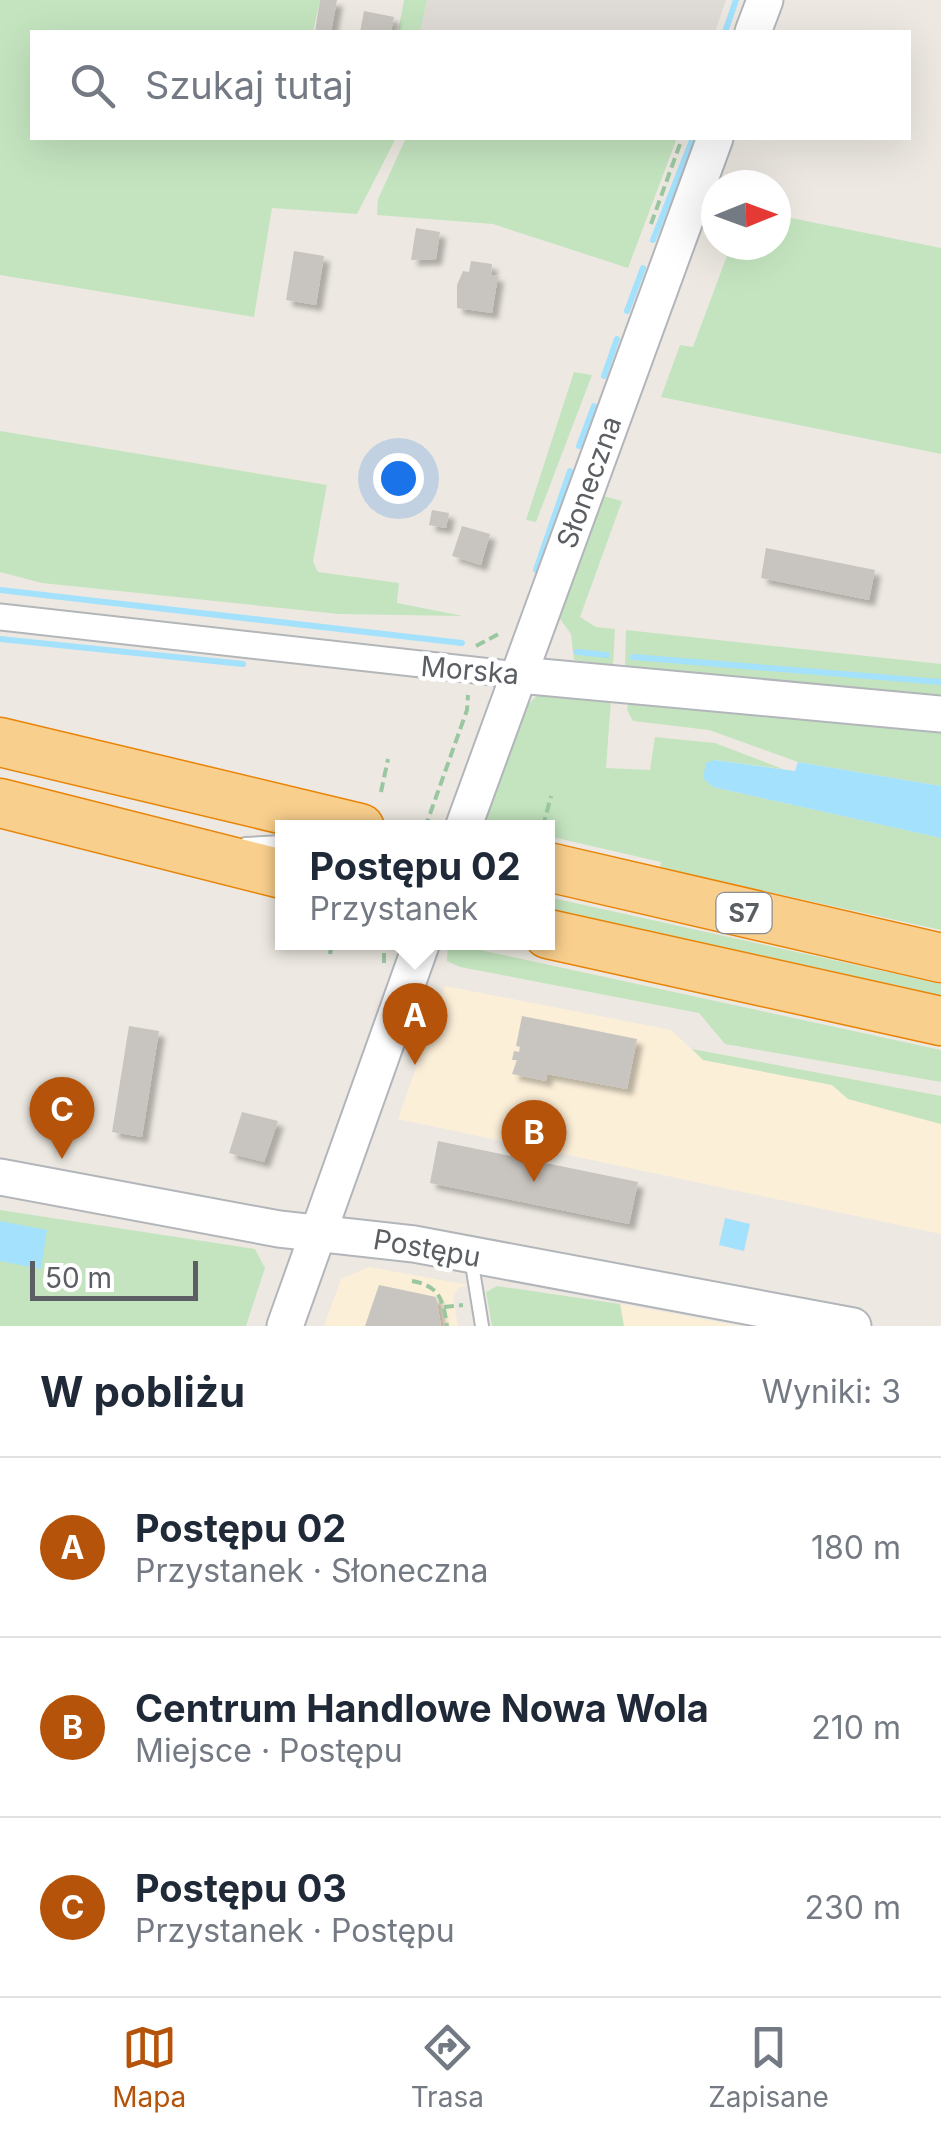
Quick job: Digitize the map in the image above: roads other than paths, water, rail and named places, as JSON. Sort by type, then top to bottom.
[{"type":"highway","points":[[0,742],[186,788],[370,810]]},
{"type":"highway","points":[[0,803],[275,872]]},
{"type":"highway","name":"S7","points":[[555,870],[941,958]]},
{"type":"highway","name":"S7","points":[[555,936],[941,1022]]},
{"type":"main road","points":[[754,30],[765,0]]},
{"type":"main road","name":"Słoneczna","points":[[466,820],[714,140]]},
{"type":"main road","name":"Morska","points":[[519,675],[941,714]]},
{"type":"main road","points":[[285,1326],[419,950]]},
{"type":"main road","name":"Postępu","points":[[0,1177],[172,1212],[318,1234],[389,1240],[771,1317],[852,1326]]},
{"type":"street","name":"Morska","points":[[0,616],[519,675]]},
{"type":"lane","points":[[186,788],[234,814]]},
{"type":"lane","points":[[250,823],[275,838]]},
{"type":"lane","points":[[169,848],[275,842]]},
{"type":"lane","points":[[470,1255],[482,1326]]},
{"type":"water","points":[[714,760],[795,771],[798,762],[941,786],[941,838],[713,787],[703,778],[706,763]]},
{"type":"water","points":[[725,1218],[750,1224],[744,1251],[719,1245]]},
{"type":"water","points":[[0,1221],[47,1230],[41,1269],[0,1261]]},
{"type":"waterway","points":[[726,30],[736,0]]},
{"type":"waterway","points":[[653,240],[692,140]]},
{"type":"waterway","points":[[627,311],[643,268]]},
{"type":"waterway","points":[[604,376],[617,339]]},
{"type":"waterway","points":[[579,446],[594,406]]},
{"type":"waterway","points":[[536,570],[570,471]]},
{"type":"waterway","points":[[0,590],[462,643]]},
{"type":"waterway","points":[[0,639],[243,664]]},
{"type":"waterway","points":[[577,652],[607,655]]},
{"type":"waterway","points":[[633,657],[941,682]]},
{"type":"place","name":"Postępu 02","points":[[415,1065]]},
{"type":"place","name":"Postępu 03","points":[[62,1159]]},
{"type":"place","name":"Centrum Handlowe Nowa Wola","points":[[534,1182]]}]
